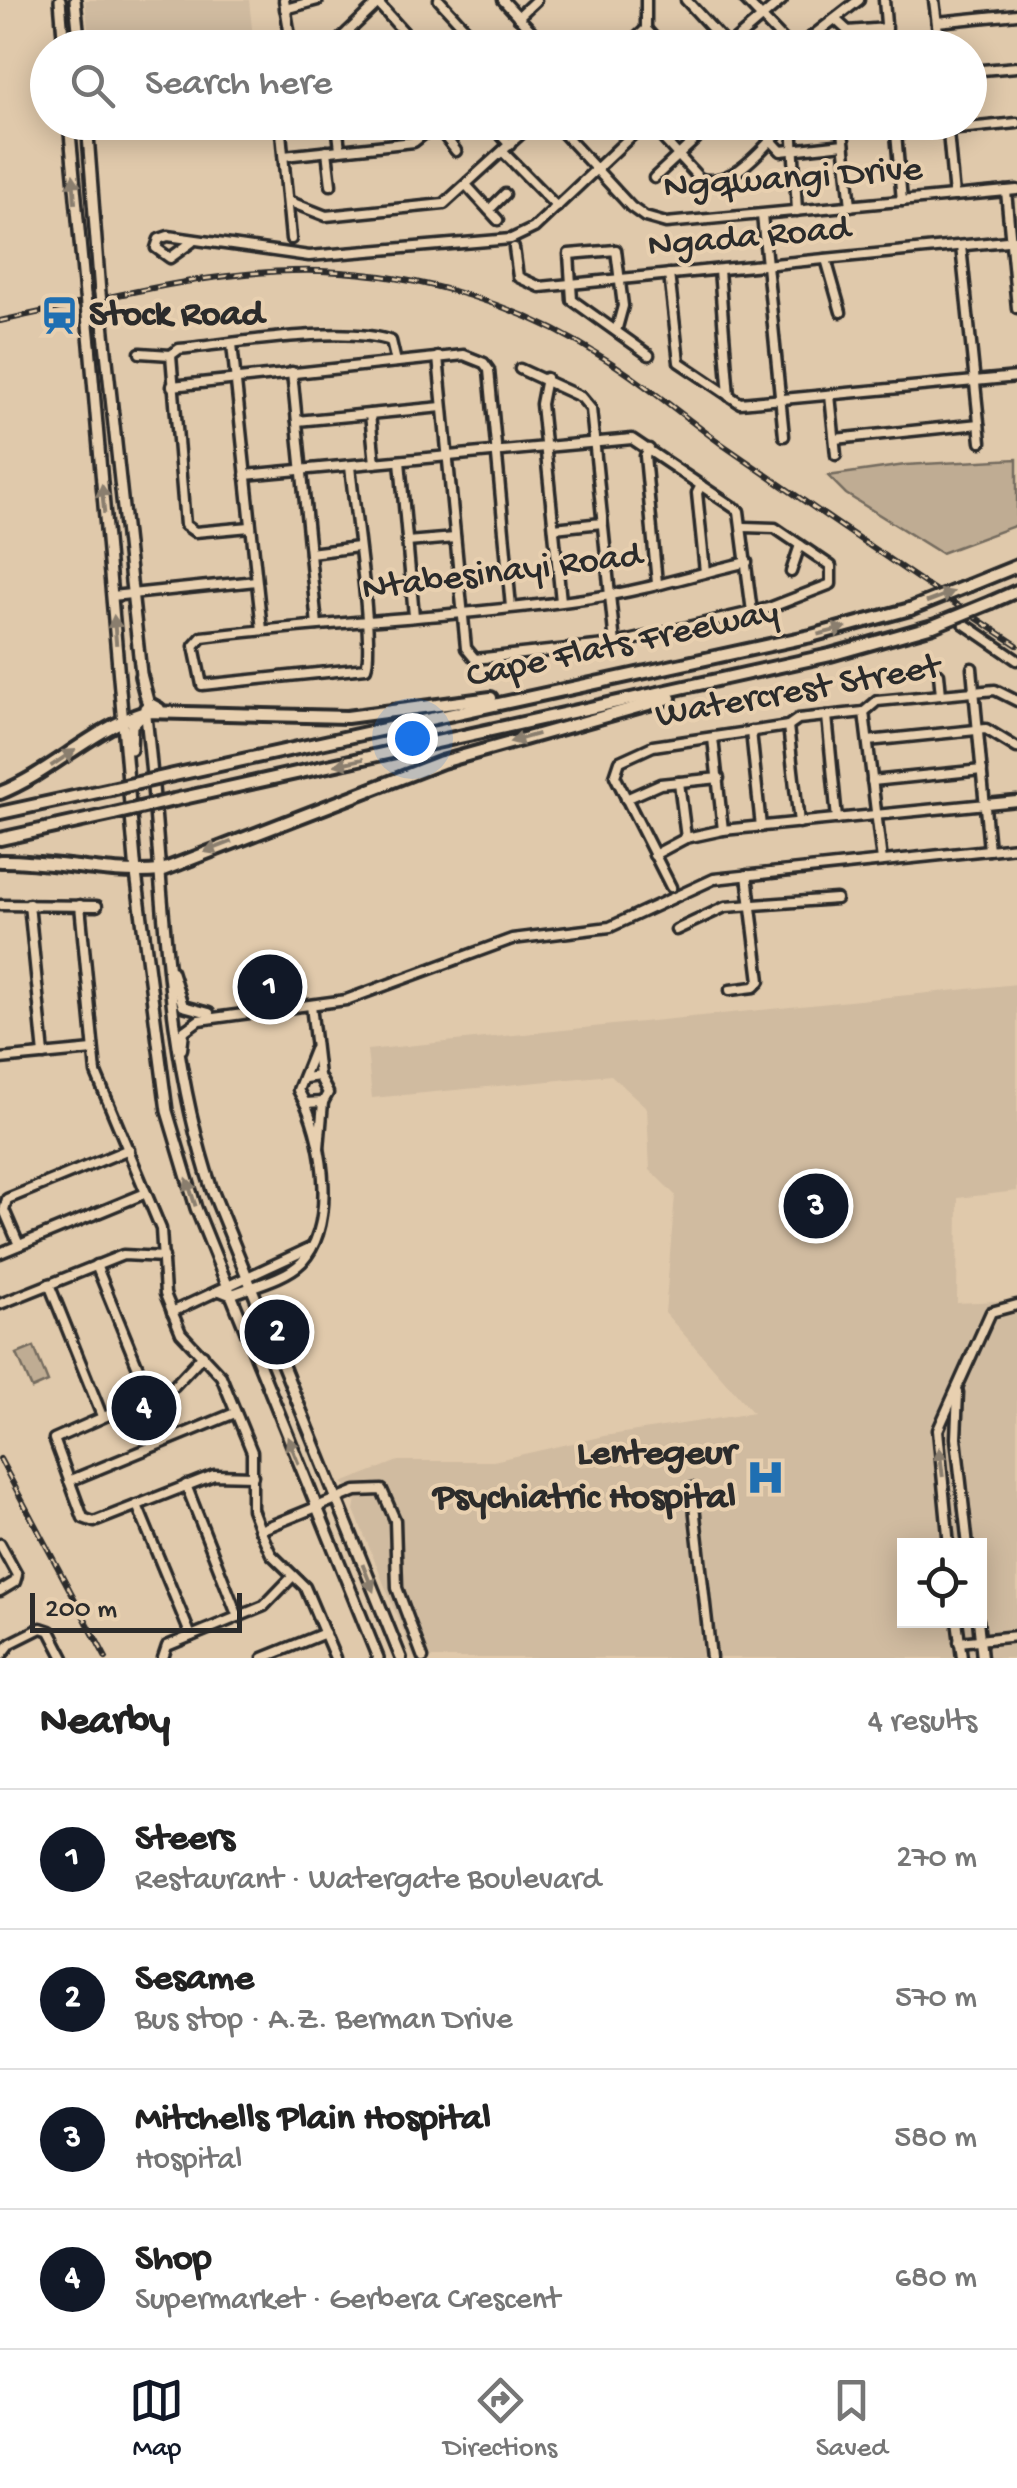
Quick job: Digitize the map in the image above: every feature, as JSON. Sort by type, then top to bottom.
[{"type":"highway","name":"Cape Flats Freeway","points":[[0,813],[811,636],[910,609],[1017,566]]},
{"type":"highway","name":"Cape Flats Freeway","points":[[0,839],[830,656],[933,626],[1017,591]]},
{"type":"highway","points":[[141,676],[148,703],[159,709],[284,716]]},
{"type":"highway","points":[[0,861],[63,863],[136,873],[160,871],[442,762],[718,680]]},
{"type":"highway","points":[[0,793],[39,774],[124,719],[145,712],[369,716],[531,696]]},
{"type":"main road","points":[[60,0],[62,30]]},
{"type":"main road","points":[[75,0],[78,30]]},
{"type":"main road","points":[[71,140],[136,873],[168,1110],[225,1290],[378,1658]]},
{"type":"main road","points":[[87,140],[104,342],[183,1083],[201,1158],[401,1658]]},
{"type":"main road","points":[[133,831],[132,726],[145,712]]},
{"type":"street","points":[[289,30],[284,4],[318,0]]},
{"type":"street","points":[[439,0],[467,30]]},
{"type":"street","points":[[502,0],[530,30]]},
{"type":"street","points":[[518,17],[536,0]]},
{"type":"street","points":[[646,0],[646,29]]},
{"type":"street","points":[[686,0],[712,30]]},
{"type":"street","points":[[745,0],[775,30]]},
{"type":"street","points":[[746,30],[782,0]]},
{"type":"street","points":[[819,30],[858,0]]},
{"type":"street","points":[[861,30],[887,28],[884,0]]},
{"type":"street","points":[[934,0],[938,30]]},
{"type":"street","points":[[350,30],[378,1],[403,30]]},
{"type":"street","points":[[937,22],[1017,14]]},
{"type":"street","points":[[835,19],[847,30]]},
{"type":"street","points":[[987,70],[1017,67]]},
{"type":"street","points":[[987,124],[1017,123]]},
{"type":"street","points":[[282,140],[292,239]]},
{"type":"street","points":[[339,140],[340,149]]},
{"type":"street","points":[[284,156],[417,140]]},
{"type":"street","points":[[449,140],[456,151]]},
{"type":"street","points":[[501,140],[557,207]]},
{"type":"street","points":[[288,201],[326,216],[444,204],[515,140]]},
{"type":"street","name":"Ngqwangi Drive","points":[[569,140],[631,207],[658,222],[1017,190]]},
{"type":"street","points":[[192,242],[308,256],[368,254],[511,239],[534,228],[628,140]]},
{"type":"street","points":[[664,140],[699,178],[719,181],[770,140],[782,150],[844,144]]},
{"type":"street","points":[[654,178],[694,140]]},
{"type":"street","points":[[792,140],[797,211]]},
{"type":"street","points":[[844,140],[851,206]]},
{"type":"street","points":[[897,140],[902,201]]},
{"type":"street","points":[[949,140],[954,196]]},
{"type":"street","points":[[328,151],[331,184]]},
{"type":"street","points":[[467,186],[498,220]]},
{"type":"street","points":[[1006,191],[1014,240],[1017,308]]},
{"type":"street","points":[[488,210],[505,194]]},
{"type":"street","points":[[762,214],[784,436]]},
{"type":"street","name":"Ngada Road","points":[[514,248],[515,270],[534,287],[1014,240]]},
{"type":"street","points":[[962,246],[981,442]]},
{"type":"street","points":[[617,328],[623,306],[616,250],[576,252],[567,261],[574,303],[617,328],[649,355]]},
{"type":"street","points":[[826,259],[842,312]]},
{"type":"street","points":[[719,270],[728,396]]},
{"type":"street","points":[[669,274],[679,362],[743,404],[1017,377]]},
{"type":"street","points":[[140,353],[171,355],[179,349],[311,337],[375,338],[392,341],[396,362]]},
{"type":"street","points":[[232,344],[262,630]]},
{"type":"street","points":[[171,355],[186,525],[195,532],[250,527]]},
{"type":"street","points":[[172,386],[464,355],[488,368],[511,607]]},
{"type":"street","points":[[438,358],[466,648],[475,660],[615,644],[752,612],[832,584],[831,566],[800,545],[770,526],[744,528]]},
{"type":"street","points":[[520,369],[546,378],[590,404],[615,644]]},
{"type":"street","points":[[292,372],[317,625]]},
{"type":"street","points":[[546,378],[541,396],[561,601]]},
{"type":"street","points":[[830,395],[836,455]]},
{"type":"street","points":[[297,421],[442,407]]},
{"type":"street","points":[[370,414],[375,463]]},
{"type":"street","points":[[835,439],[979,424]]},
{"type":"street","points":[[245,475],[632,439],[738,509],[744,528],[752,612]]},
{"type":"street","points":[[648,449],[645,456],[657,583]]},
{"type":"street","points":[[400,461],[414,616]]},
{"type":"street","points":[[350,466],[365,620]]},
{"type":"street","points":[[701,484],[698,493],[705,572]]},
{"type":"street","points":[[554,528],[602,523]]},
{"type":"street","points":[[407,542],[455,538]]},
{"type":"street","points":[[791,572],[800,545]]},
{"type":"street","points":[[310,553],[358,548]]},
{"type":"street","name":"Ntabesinayi Road","points":[[365,620],[369,660],[364,670],[210,686],[199,682],[196,640],[262,630],[609,595],[748,562]]},
{"type":"street","points":[[112,596],[256,581]]},
{"type":"street","points":[[963,622],[1017,660]]},
{"type":"street","name":"Watercrest Street","points":[[972,668],[974,692]]},
{"type":"street","points":[[939,674],[941,695]]},
{"type":"street","name":"Watercrest Street","points":[[671,887],[615,776],[617,763],[646,748],[788,726],[798,719],[864,712],[877,701],[1000,690],[1017,702]]},
{"type":"street","points":[[974,692],[988,850]]},
{"type":"street","points":[[864,712],[882,861]]},
{"type":"street","points":[[827,716],[837,819]]},
{"type":"street","points":[[788,726],[799,822]]},
{"type":"street","points":[[868,741],[979,729],[989,730],[1017,748]]},
{"type":"street","points":[[751,730],[761,827]]},
{"type":"street","points":[[713,738],[723,830]]},
{"type":"street","points":[[872,781],[982,770]]},
{"type":"street","points":[[626,799],[660,784],[719,778]]},
{"type":"street","points":[[679,782],[686,838]]},
{"type":"street","points":[[654,854],[686,838],[723,830],[1017,801]]},
{"type":"street","points":[[167,942],[180,1004],[194,1013],[311,1005],[346,1000],[512,940],[610,927],[714,879],[1017,848]]},
{"type":"street","points":[[730,990],[759,984],[747,875]]},
{"type":"street","points":[[676,930],[718,908],[836,898]]},
{"type":"street","points":[[0,904],[97,906]]},
{"type":"street","points":[[29,904],[44,1055]]},
{"type":"street","points":[[80,905],[97,1078],[163,1236],[163,1288],[184,1337],[218,1371],[252,1452],[252,1509],[260,1530],[271,1554],[308,1593],[335,1658]]},
{"type":"street","points":[[311,1005],[314,1050],[320,1076],[328,1087],[318,1157]]},
{"type":"street","points":[[183,1083],[184,1030],[193,1022],[222,1014]]},
{"type":"street","points":[[0,1058],[93,1050]]},
{"type":"street","points":[[225,1290],[250,1286],[296,1266],[310,1248],[324,1217],[318,1157],[298,1090],[314,1050]]},
{"type":"street","points":[[304,1078],[320,1076]]},
{"type":"street","points":[[305,1103],[323,1102]]},
{"type":"street","points":[[19,1245],[4,1210],[7,1199],[129,1149]]},
{"type":"street","points":[[0,1253],[146,1194]]},
{"type":"street","points":[[172,1312],[310,1248]]},
{"type":"street","points":[[0,1304],[123,1255],[164,1257]]},
{"type":"street","points":[[96,1265],[150,1397]]},
{"type":"street","points":[[49,1284],[102,1416]]},
{"type":"street","points":[[948,1538],[938,1430],[991,1312],[1017,1305]]},
{"type":"street","points":[[203,1355],[174,1386],[54,1439],[69,1480],[88,1522],[214,1475],[253,1476]]},
{"type":"street","points":[[960,1383],[956,1438],[967,1538]]},
{"type":"street","points":[[69,1480],[235,1413]]},
{"type":"street","points":[[186,1484],[238,1616]]},
{"type":"street","points":[[260,1530],[372,1487],[385,1495],[395,1520],[396,1588],[423,1658]]},
{"type":"street","points":[[692,1488],[712,1658]]},
{"type":"street","points":[[137,1504],[192,1636]]},
{"type":"street","points":[[0,1544],[17,1576],[15,1582],[0,1590]]},
{"type":"street","points":[[164,1658],[167,1646],[264,1606],[293,1576]]},
{"type":"street","points":[[0,1656],[11,1643],[41,1628],[50,1631],[64,1658]]},
{"type":"street","points":[[958,1628],[962,1658]]},
{"type":"street","points":[[979,1628],[982,1658]]},
{"type":"street","points":[[263,1658],[325,1634]]},
{"type":"street","points":[[960,1642],[1017,1636]]},
{"type":"shaded area","points":[[85,0],[249,0],[252,30],[88,30]]},
{"type":"shaded area","points":[[1017,459],[1017,525],[941,553],[846,494],[828,476],[905,465]]},
{"type":"shaded area","points":[[1017,984],[1017,1191],[958,1198],[957,1303],[1017,1300],[1017,1658],[414,1658],[354,1510],[357,1493],[342,1483],[398,1461],[493,1461],[604,1436],[753,1413],[665,1313],[675,1195],[650,1170],[647,1108],[611,1075],[372,1098],[367,1050]]},
{"type":"shaded area","points":[[34,1347],[48,1382],[32,1389],[17,1354]]},
{"type":"railway","points":[[0,321],[159,287],[281,271],[359,273],[470,296],[541,323],[607,360],[723,445],[1017,645]]},
{"type":"railway","points":[[0,1459],[106,1658]]},
{"type":"place","name":"Stock Road","points":[[59,316]]},
{"type":"place","name":"Steers","points":[[270,987]]},
{"type":"place","name":"Mitchells Plain Hospital","points":[[816,1206]]},
{"type":"place","name":"Sesame","points":[[277,1332]]},
{"type":"place","name":"Shop","points":[[144,1408]]},
{"type":"place","name":"Lentegeur Psychiatric Hospital","points":[[766,1477]]}]
